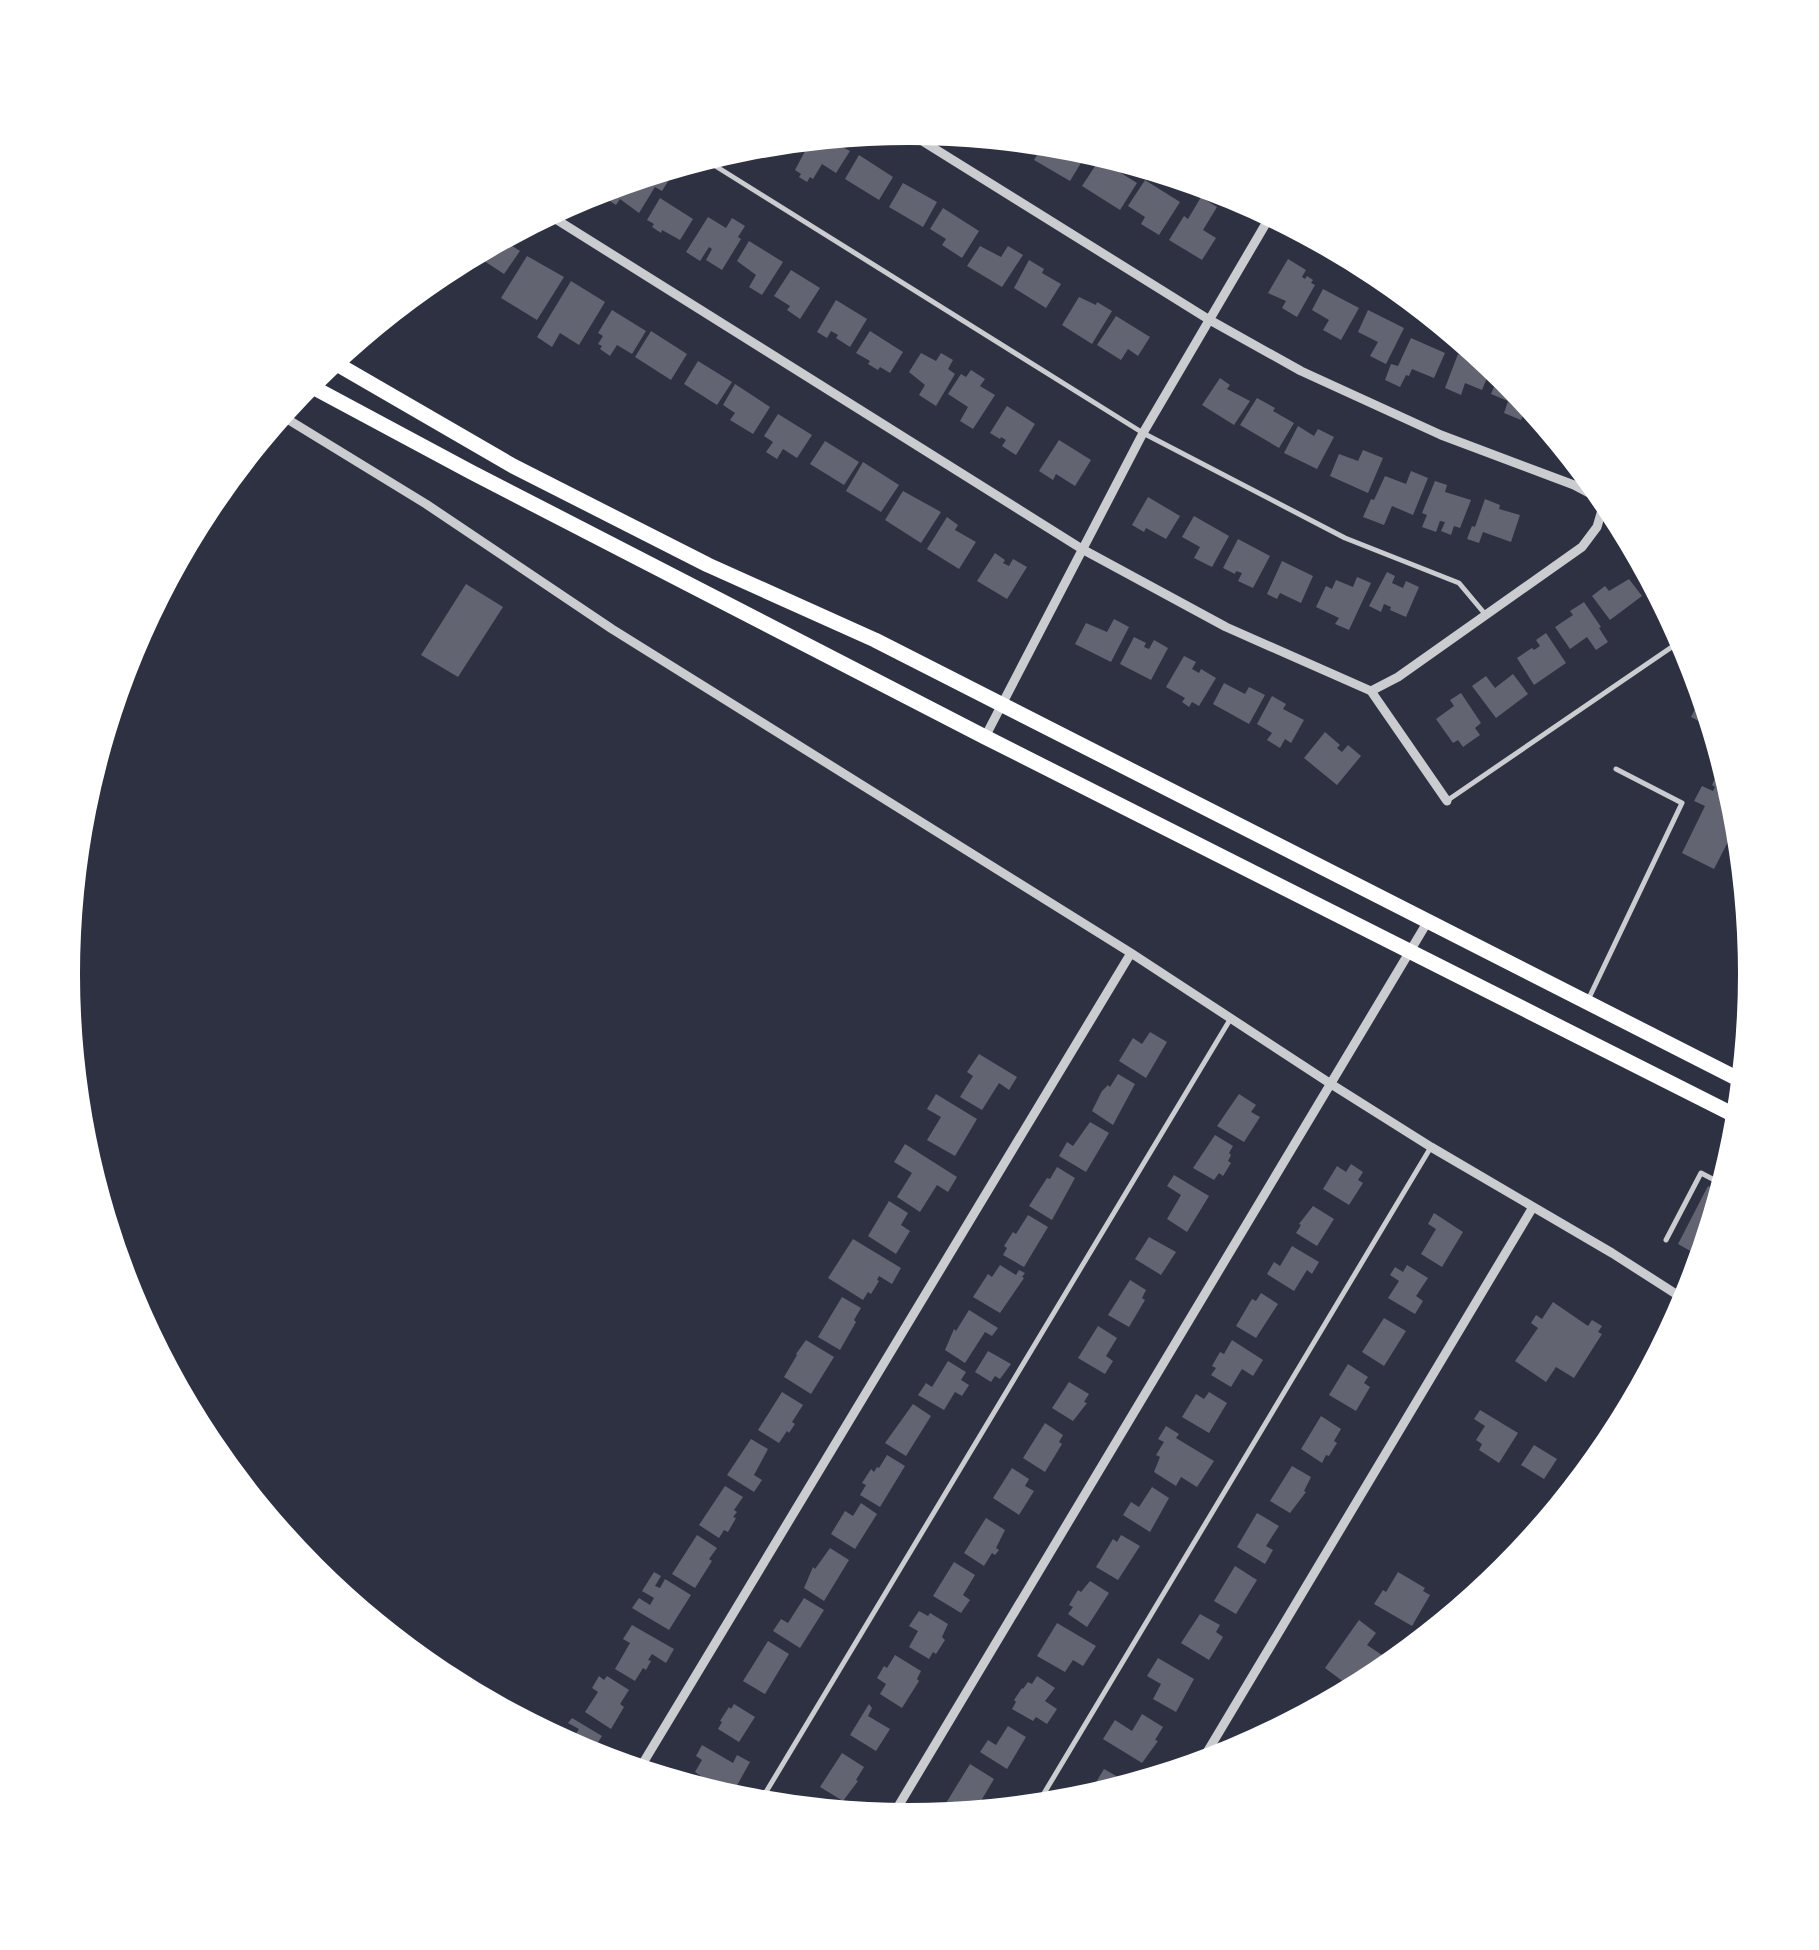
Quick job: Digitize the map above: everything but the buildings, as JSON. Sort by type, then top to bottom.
[{"type":"main road","points":[[344,368],[513,466],[708,565],[875,640],[1733,1076]]},
{"type":"main road","points":[[321,391],[985,736],[1727,1112]]},
{"type":"street","points":[[930,146],[1208,320],[1301,371],[1440,435],[1581,489]]},
{"type":"street","points":[[561,223],[1082,549],[1226,627],[1371,690],[1448,801]]},
{"type":"street","points":[[985,736],[1143,433],[1264,226]]},
{"type":"street","points":[[292,422],[1131,953],[1331,1084],[1675,1294]]},
{"type":"street","points":[[1371,690],[1398,677],[1582,546],[1598,528],[1601,516]]},
{"type":"street","points":[[900,1804],[1428,921]]},
{"type":"street","points":[[645,1760],[1131,953]]},
{"type":"street","points":[[1210,1747],[1533,1206]]},
{"type":"lane","points":[[720,168],[1143,433],[1345,538],[1459,583],[1487,616]]},
{"type":"lane","points":[[1448,801],[1671,648]]},
{"type":"lane","points":[[1586,1003],[1682,803],[1616,769]]},
{"type":"lane","points":[[766,1792],[1231,1018]]},
{"type":"lane","points":[[1044,1793],[1431,1147]]},
{"type":"lane","points":[[1666,1240],[1701,1174],[1713,1180]]}]
